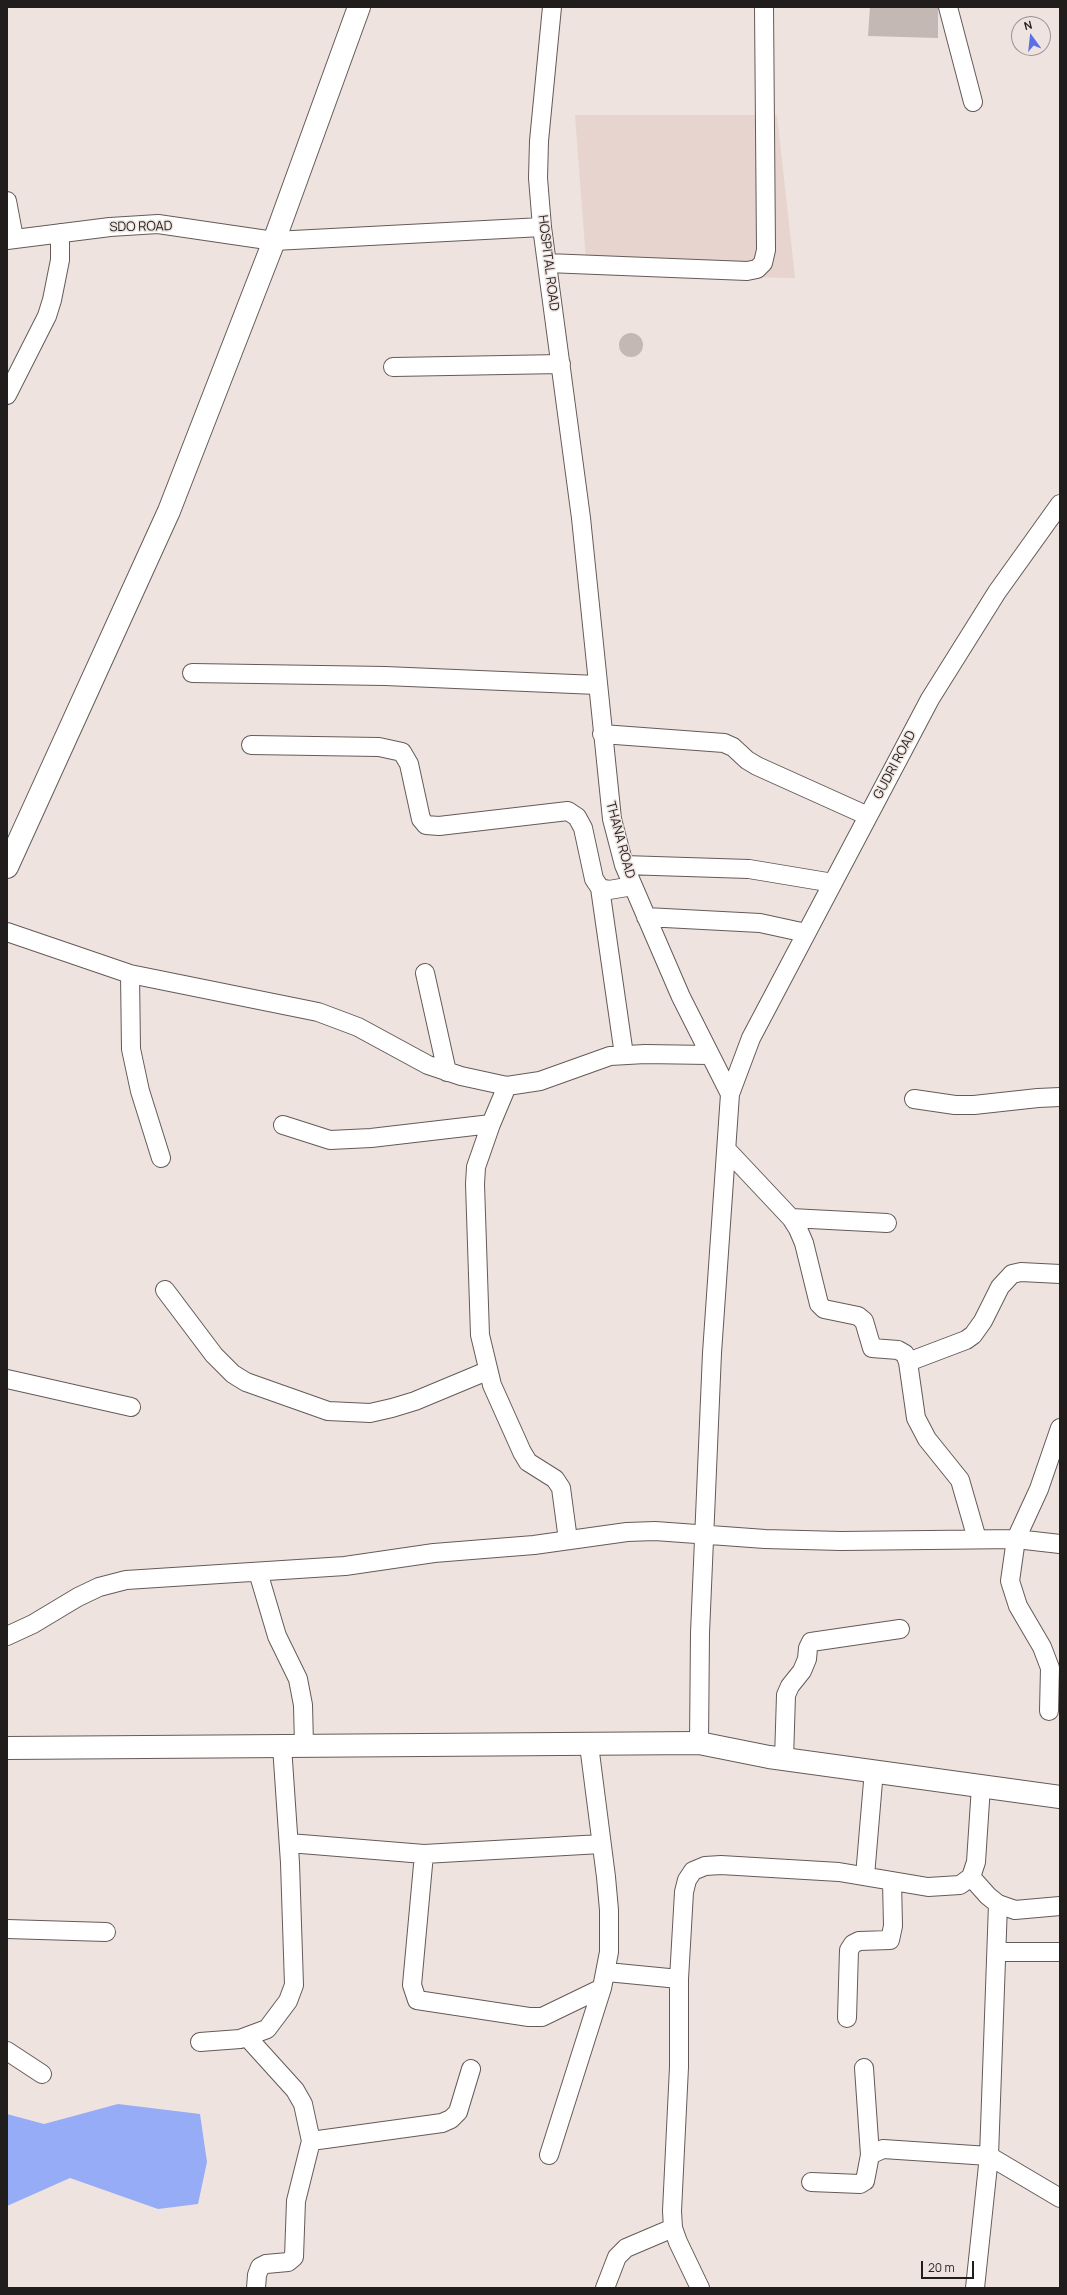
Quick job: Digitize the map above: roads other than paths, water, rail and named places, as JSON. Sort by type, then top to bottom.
[{"type":"main road","points":[[7,867],[169,511],[274,241],[359,7]]},
{"type":"main road","points":[[7,1748],[304,1745],[589,1745],[699,1743],[784,1759],[1060,1796]]},
{"type":"street","name":"HOSPITAL ROAD","points":[[552,7],[538,178],[542,227],[581,518]]},
{"type":"street","points":[[547,263],[747,271],[757,269],[763,263],[766,250],[764,7]]},
{"type":"street","points":[[948,7],[973,102]]},
{"type":"street","points":[[7,201],[11,239]]},
{"type":"street","name":"SDO ROAD","points":[[11,239],[158,224],[274,241],[542,227]]},
{"type":"street","points":[[7,395],[47,316],[59,267],[60,233]]},
{"type":"street","points":[[393,367],[561,364]]},
{"type":"street","name":"GUDRI ROAD","points":[[730,1094],[751,1038],[930,699],[997,592],[1060,504]]},
{"type":"street","name":"THANA ROAD","points":[[581,518],[602,734],[612,819],[624,865],[680,997],[730,1094]]},
{"type":"street","points":[[192,673],[385,676],[597,685]]},
{"type":"street","points":[[602,734],[724,743],[733,747],[747,760],[757,766],[868,816]]},
{"type":"street","points":[[251,745],[379,746],[402,752],[409,764],[421,819],[426,825],[439,826],[568,811],[578,817],[583,828],[594,879],[600,888],[624,1055]]},
{"type":"street","points":[[624,865],[749,868],[833,882]]},
{"type":"street","points":[[600,888],[609,890],[633,886]]},
{"type":"street","points":[[646,916],[760,923],[806,933]]},
{"type":"street","points":[[7,932],[130,974],[318,1012],[358,1027],[428,1066],[507,1086],[540,1081],[577,1066],[610,1056],[709,1055]]},
{"type":"street","points":[[425,973],[447,1072]]},
{"type":"street","points":[[130,974],[131,1049],[133,1061],[140,1091],[161,1158]]},
{"type":"street","points":[[507,1086],[491,1124],[476,1167],[475,1184],[480,1335],[487,1371],[528,1462],[555,1479],[561,1488],[568,1540]]},
{"type":"street","points":[[699,1743],[700,1633],[706,1534],[712,1353],[719,1237],[728,1151],[730,1094]]},
{"type":"street","points":[[914,1100],[955,1105],[974,1105],[1060,1097]]},
{"type":"street","points":[[283,1125],[330,1140],[371,1138],[491,1124]]},
{"type":"street","points":[[728,1151],[791,1218],[804,1243],[819,1304],[824,1309],[858,1316],[864,1322],[872,1348],[898,1350],[905,1354],[908,1362],[916,1418],[927,1439],[960,1480],[977,1539]]},
{"type":"street","points":[[791,1218],[888,1223]]},
{"type":"street","points":[[908,1362],[966,1340],[973,1335],[983,1321],[1000,1287],[1012,1274],[1021,1272],[1060,1274]]},
{"type":"street","points":[[165,1290],[214,1354],[233,1374],[246,1382],[328,1411],[370,1413],[392,1408],[415,1401],[487,1371]]},
{"type":"street","points":[[7,1379],[131,1407]]},
{"type":"street","points":[[1049,1711],[1050,1668],[1042,1647],[1012,1592],[1010,1581],[1016,1539],[1039,1489],[1060,1428]]},
{"type":"street","points":[[7,1636],[99,1587],[126,1580],[345,1566],[434,1553],[506,1549],[627,1532],[655,1531],[765,1539],[841,1541],[1016,1539],[1060,1544]]},
{"type":"street","points":[[258,1572],[277,1636],[298,1679],[303,1706],[304,1745]]},
{"type":"street","points":[[784,1759],[786,1695],[790,1686],[802,1671],[807,1659],[808,1648],[811,1642],[900,1629]]},
{"type":"street","points":[[549,2155],[604,1980],[609,1910],[589,1745]]},
{"type":"street","points":[[200,2042],[247,2037],[266,2029],[274,2022],[288,2001],[294,1985],[289,1843],[282,1746]]},
{"type":"street","points":[[865,1876],[874,1770]]},
{"type":"street","points":[[700,2288],[684,2257],[673,2228],[672,2211],[679,2067],[679,1979],[684,1892],[687,1880],[693,1870],[705,1866],[722,1865],[794,1868],[865,1876],[928,1887],[960,1885],[971,1877],[978,1846],[981,1786]]},
{"type":"street","points":[[289,1843],[424,1854],[601,1844]]},
{"type":"street","points":[[424,1854],[412,1985],[417,2000],[529,2017],[542,2017],[604,1980],[679,1979]]},
{"type":"street","points":[[971,1877],[988,1896],[998,1904],[1015,1910],[1060,1906]]},
{"type":"street","points":[[847,2018],[849,1950],[853,1944],[860,1941],[890,1940],[893,1926],[892,1881]]},
{"type":"street","points":[[975,2288],[989,2156],[998,1952],[998,1904]]},
{"type":"street","points":[[7,1929],[106,1932]]},
{"type":"street","points":[[998,1952],[1060,1952]]},
{"type":"street","points":[[247,2037],[295,2090],[303,2104],[311,2142],[296,2201],[294,2257],[288,2262],[266,2264],[260,2267],[257,2275],[256,2288]]},
{"type":"street","points":[[7,2051],[42,2074]]},
{"type":"street","points":[[811,2182],[860,2184],[865,2181],[870,2154],[864,2068]]},
{"type":"street","points":[[311,2142],[442,2123],[451,2119],[458,2112],[471,2069]]},
{"type":"street","points":[[870,2154],[883,2149],[989,2156],[1060,2198]]},
{"type":"street","points":[[605,2288],[617,2257],[626,2248],[673,2228]]},
{"type":"water","points":[[118,2104],[200,2114],[207,2162],[198,2204],[158,2209],[70,2178],[7,2206],[7,2114],[44,2124]]}]
